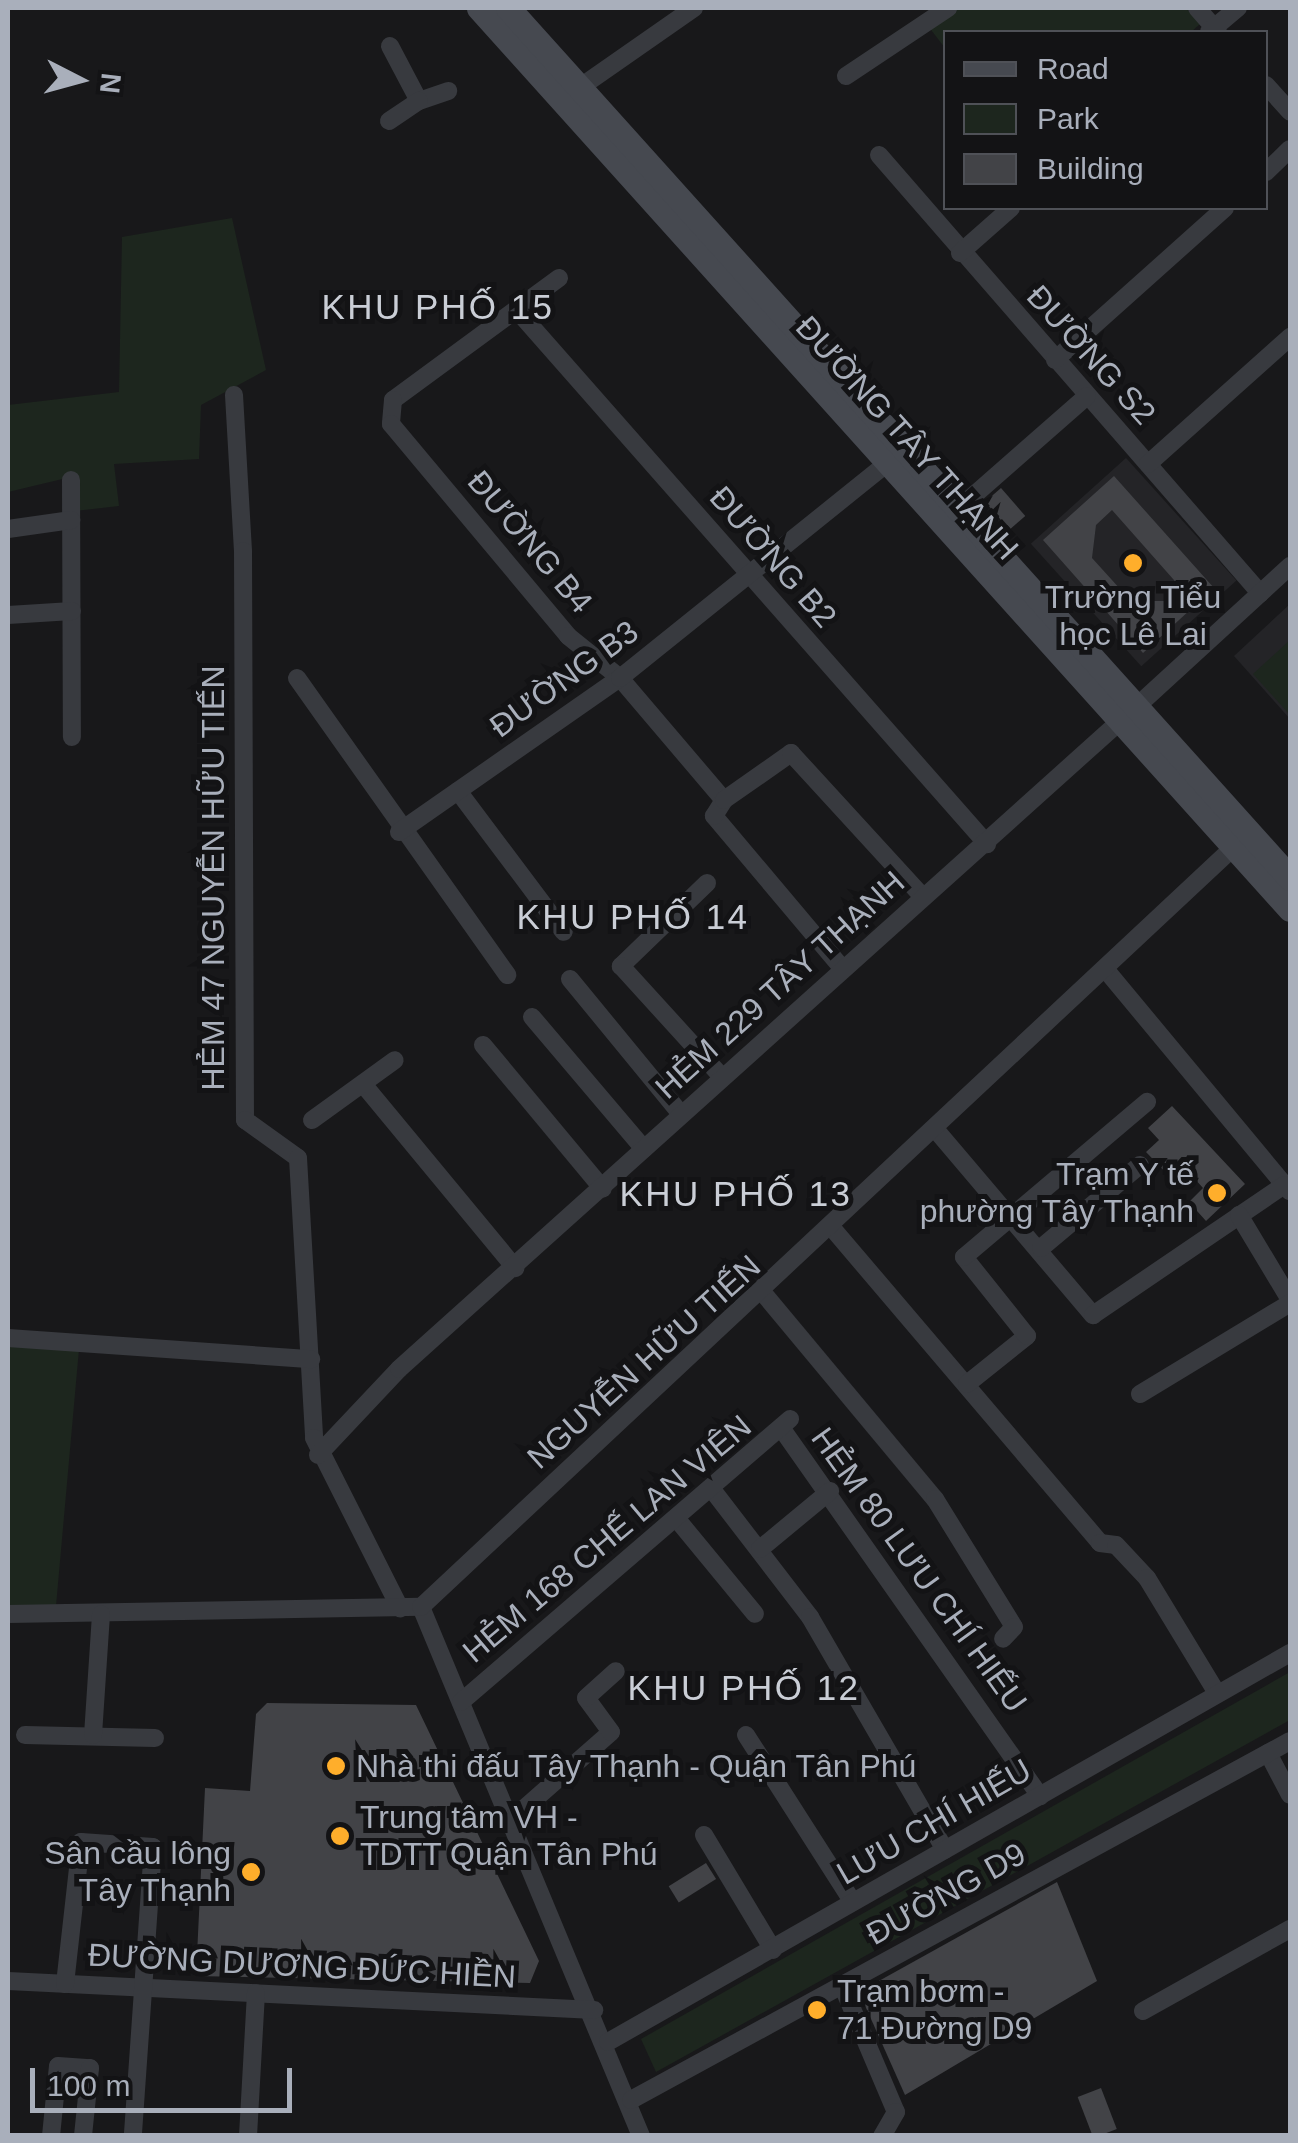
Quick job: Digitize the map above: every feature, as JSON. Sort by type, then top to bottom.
[{"type":"street","name":"ĐƯỜNG TÂY THẠNH","points":[[479,8],[570,94],[1241,840],[1290,909]]},
{"type":"street","name":"ĐƯỜNG TÂY THẠNH","points":[[508,8],[570,94]]},
{"type":"street","points":[[570,94],[694,8]]},
{"type":"street","points":[[846,76],[948,8]]},
{"type":"street","points":[[1197,8],[1213,30]]},
{"type":"street","points":[[1215,30],[1238,8]]},
{"type":"street","points":[[390,46],[419,101]]},
{"type":"street","points":[[1268,86],[1290,112]]},
{"type":"street","points":[[390,121],[419,101],[448,91]]},
{"type":"street","points":[[1268,170],[1290,149]]},
{"type":"street","name":"ĐƯỜNG S2","points":[[880,156],[960,253],[1260,593]]},
{"type":"street","points":[[960,253],[1009,210]]},
{"type":"street","points":[[1054,360],[1224,210]]},
{"type":"street","points":[[516,309],[560,278]]},
{"type":"street","name":"ĐƯỜNG B4","points":[[516,309],[393,400],[391,424],[568,636],[620,678],[724,800]]},
{"type":"street","name":"ĐƯỜNG B2","points":[[516,309],[986,844]]},
{"type":"street","points":[[1148,464],[1290,338]]},
{"type":"street","name":"HẺM 47 NGUYỄN HỮU TIẾN","points":[[234,395],[244,551],[245,1120],[298,1158],[318,1455],[400,1608]]},
{"type":"street","points":[[956,510],[1086,396]]},
{"type":"street","name":"ĐƯỜNG TÂY THẠNH","points":[[895,457],[956,510],[1126,716]]},
{"type":"street","name":"ĐƯỜNG B3","points":[[399,832],[620,678],[752,578],[895,457]]},
{"type":"street","points":[[71,480],[72,737]]},
{"type":"street","points":[[8,529],[71,520]]},
{"type":"street","name":"HẺM 229 TÂY THẠNH","points":[[318,1455],[484,1294],[603,1189],[721,1076],[986,844],[1290,566]]},
{"type":"street","points":[[8,615],[72,611]]},
{"type":"street","points":[[297,678],[399,832],[507,975]]},
{"type":"street","points":[[842,968],[714,816],[724,800],[792,754],[923,896]]},
{"type":"street","points":[[458,791],[564,932]]},
{"type":"street","name":"ĐƯỜNG TÂY THẠNH","points":[[1241,840],[1290,878]]},
{"type":"street","name":"NGUYỄN HỮU TIẾN","points":[[420,1608],[764,1294],[1241,840]]},
{"type":"street","points":[[707,884],[622,966],[721,1076]]},
{"type":"street","points":[[936,1130],[1015,1215],[1093,1314],[1239,1215],[1287,1188],[1106,970]]},
{"type":"street","points":[[570,979],[681,1114]]},
{"type":"street","points":[[532,1017],[644,1149]]},
{"type":"street","points":[[482,1045],[603,1189]]},
{"type":"street","points":[[312,1120],[395,1060]]},
{"type":"street","points":[[362,1084],[514,1268]]},
{"type":"street","points":[[967,1384],[1028,1336],[964,1257],[1147,1102]]},
{"type":"street","points":[[1040,1248],[1140,1165]]},
{"type":"street","points":[[1140,1394],[1290,1301],[1239,1215]]},
{"type":"street","points":[[833,1229],[1100,1542],[1116,1545],[1147,1578],[1217,1693]]},
{"type":"street","points":[[764,1294],[934,1499],[1015,1628],[1004,1639]]},
{"type":"street","points":[[8,1338],[310,1359]]},
{"type":"street","name":"HẺM 168 CHẾ LAN VIÊN","points":[[461,1702],[786,1424]]},
{"type":"street","name":"HẺM 80 LƯU CHÍ HIẾU","points":[[786,1424],[1040,1796]]},
{"type":"street","points":[[711,1488],[760,1549],[903,1765],[945,1850]]},
{"type":"street","points":[[760,1549],[830,1492]]},
{"type":"street","points":[[676,1518],[755,1614]]},
{"type":"street","points":[[8,1614],[420,1608],[608,2042],[641,2136]]},
{"type":"street","points":[[93,1735],[101,1614]]},
{"type":"street","name":"LƯU CHÍ HIẾU","points":[[608,2042],[1290,1653]]},
{"type":"street","points":[[511,1820],[611,1732],[586,1698],[616,1671]]},
{"type":"street","points":[[26,1735],[155,1738]]},
{"type":"street","points":[[746,1735],[854,1902]]},
{"type":"street","name":"ĐƯỜNG D9","points":[[631,2100],[1290,1741]]},
{"type":"street","points":[[1268,1754],[1290,1795]]},
{"type":"street","points":[[704,1835],[773,1950]]},
{"type":"street","points":[[66,1984],[81,1842],[153,1847],[146,1988],[132,2136]]},
{"type":"street","points":[[1143,2010],[1290,1929]]},
{"type":"street","name":"ĐƯỜNG DƯƠNG ĐỨC HIỀN","points":[[8,1981],[594,2010]]},
{"type":"street","points":[[842,1985],[896,2112],[882,2136]]},
{"type":"street","points":[[248,2136],[256,1993]]},
{"type":"street","points":[[51,2136],[58,2066],[90,2068],[83,2136]]},
{"type":"shaded area","name":"Trường Tiểu học Lê Lai","points":[[1126,458],[1236,581],[1141,666],[1031,544]]},
{"type":"shaded area","points":[[1290,604],[1290,719],[1234,656]]},
{"type":"green space","points":[[959,8],[1186,8],[1200,24],[1193,30],[943,30],[943,45],[928,26]]},
{"type":"green space","points":[[232,218],[266,370],[201,405],[199,459],[114,464],[119,506],[75,511],[75,476],[8,492],[8,405],[119,392],[122,237]]},
{"type":"green space","points":[[1290,640],[1290,715],[1253,674]]},
{"type":"green space","points":[[8,1344],[79,1349],[56,1606],[8,1606]]},
{"type":"green space","points":[[1290,1672],[1290,1720],[656,2072],[641,2039]]},
{"type":"building","points":[[1114,476],[1214,588],[1143,653],[1043,540]],"holes":[[[1112,510],[1181,588],[1166,601],[1131,601],[1092,558],[1096,525]]]},
{"type":"building","points":[[1001,488],[1025,516],[1009,530],[985,502]]},
{"type":"building","points":[[1172,1106],[1245,1184],[1206,1221],[1189,1202],[1203,1188],[1184,1167],[1171,1178],[1146,1152],[1159,1140],[1148,1128]]},
{"type":"building","name":"Trung tâm VH - TDTT Quận Tân Phú","points":[[267,1703],[416,1705],[539,1961],[530,1983],[196,1976],[205,1788],[250,1791],[256,1714]]},
{"type":"building","points":[[706,1863],[716,1879],[679,1902],[669,1886]]},
{"type":"building","points":[[1057,1882],[1097,1981],[905,2095],[859,1992]]},
{"type":"building","points":[[1101,2088],[1117,2129],[1093,2136],[1078,2097]]},
{"type":"place","name":"Trường Tiểu học Lê Lai","points":[[1133,563]]},
{"type":"place","name":"Trạm Y tế phường Tây Thạnh","points":[[1217,1193]]},
{"type":"place","name":"Nhà thi đấu Tây Thạnh - Quận Tân Phú","points":[[336,1766]]},
{"type":"place","name":"Trung tâm VH - TDTT Quận Tân Phú","points":[[340,1836]]},
{"type":"place","name":"Sân cầu lông Tây Thạnh","points":[[251,1872]]},
{"type":"place","name":"Trạm bơm - 71 Đường D9","points":[[817,2010]]},
{"type":"district","name":"KHU PHỐ 15","points":[[438,307]]},
{"type":"district","name":"KHU PHỐ 14","points":[[633,917]]},
{"type":"district","name":"KHU PHỐ 13","points":[[736,1194]]},
{"type":"district","name":"KHU PHỐ 12","points":[[744,1688]]}]
